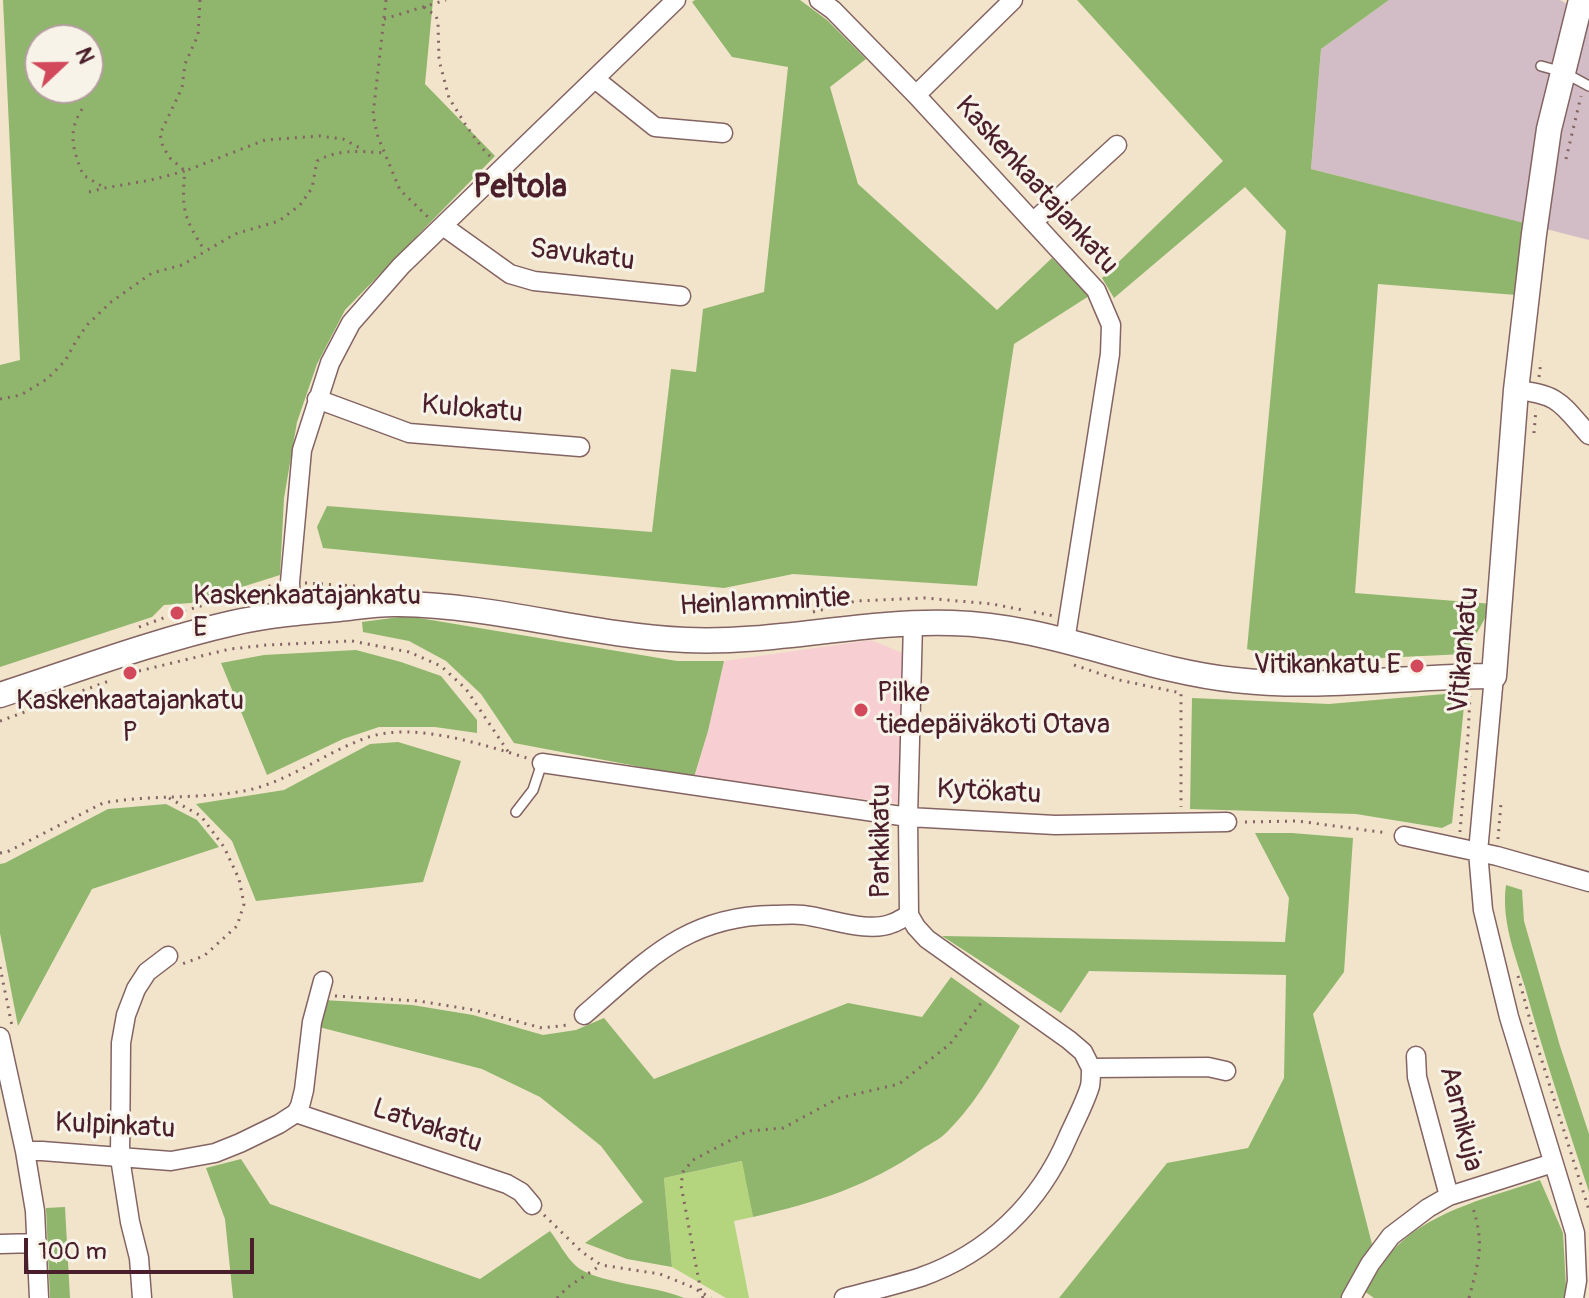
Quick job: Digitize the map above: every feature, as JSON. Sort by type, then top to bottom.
[{"type":"street","points":[[291,613],[290,582],[302,450],[330,363],[351,323],[401,266],[676,0]]},
{"type":"street","name":"Kaskenkaatajankatu","points":[[819,0],[833,10],[916,95],[1096,290],[1111,325],[1110,354],[1064,651]]},
{"type":"street","points":[[916,95],[1013,0]]},
{"type":"street","name":"Vitikankatu","points":[[1574,1298],[1577,1281],[1575,1233],[1509,1017],[1483,910],[1478,852],[1494,676],[1527,391],[1534,234],[1549,129],[1570,77],[1581,0]]},
{"type":"street","points":[[595,79],[655,127],[723,133]]},
{"type":"street","points":[[1033,222],[1117,145]]},
{"type":"street","name":"Savukatu","points":[[443,226],[510,274],[534,281],[681,296]]},
{"type":"street","points":[[1527,391],[1561,402],[1589,435]]},
{"type":"street","name":"Kulokatu","points":[[317,399],[409,433],[580,447]]},
{"type":"street","name":"Heinlammintie","points":[[0,695],[176,637],[236,622],[291,613],[397,603],[464,609],[686,640],[727,640],[913,623],[987,625],[1024,631],[1064,651],[1236,680],[1280,683],[1494,676]]},
{"type":"street","name":"Parkkikatu","points":[[913,623],[909,915],[927,939],[1069,1040],[1083,1052],[1091,1068]]},
{"type":"street","name":"Kytökatu","points":[[542,763],[908,817],[1055,825],[1227,822]]},
{"type":"street","points":[[1404,836],[1497,856],[1589,882]]},
{"type":"street","points":[[584,1015],[659,951],[685,935],[721,920],[801,914],[877,927],[892,924],[909,915]]},
{"type":"street","points":[[142,1298],[139,1258],[120,1158],[121,1043],[126,1015],[136,989],[147,972],[168,956]]},
{"type":"street","points":[[296,1113],[304,1090],[312,1022],[321,988]]},
{"type":"street","points":[[0,1037],[35,1211],[39,1298]]},
{"type":"street","name":"Aarnikuja","points":[[1416,1056],[1417,1077],[1458,1193]]},
{"type":"street","points":[[844,1298],[921,1277],[948,1266],[971,1254],[1010,1224],[1059,1159],[1090,1086],[1091,1068],[1208,1067],[1226,1071]]},
{"type":"street","name":"Kulpinkatu","points":[[25,1151],[171,1161],[215,1153],[296,1113]]},
{"type":"street","name":"Latvakatu","points":[[296,1113],[507,1184],[521,1192],[532,1205]]},
{"type":"street","points":[[1351,1298],[1370,1264],[1391,1236],[1428,1208],[1458,1193],[1553,1163]]},
{"type":"street","points":[[0,1244],[37,1243]]},
{"type":"lane","points":[[516,812],[533,790],[542,763]]},
{"type":"path","points":[[185,171],[170,158],[160,134],[182,88],[185,64],[198,35],[200,0]]},
{"type":"path","points":[[386,0],[373,115],[384,153],[400,190],[425,217],[443,226]]},
{"type":"path","points":[[384,19],[446,0]]},
{"type":"path","points":[[424,7],[436,16],[438,22],[439,60],[449,98],[486,153],[497,163],[506,165]]},
{"type":"path","points":[[1566,160],[1570,77]]},
{"type":"path","points":[[82,109],[75,120],[72,146],[83,175],[105,188]]},
{"type":"path","points":[[89,192],[185,171],[265,140],[320,136],[343,139],[367,152]]},
{"type":"path","points":[[0,399],[21,395],[47,379],[65,361],[87,325],[111,302],[152,273],[182,265],[235,234],[279,221],[300,205],[312,188],[317,161],[330,154],[384,153]]},
{"type":"path","points":[[185,171],[182,200],[189,226],[206,251]]},
{"type":"path","points":[[1533,438],[1527,391],[1541,361]]},
{"type":"path","points":[[130,673],[230,649],[267,645],[352,641],[409,652],[441,666],[466,689],[509,753]]},
{"type":"path","points":[[1064,651],[1119,680],[1181,693],[1181,823]]},
{"type":"path","points":[[0,721],[117,678]]},
{"type":"path","points":[[0,853],[103,803],[215,796],[253,789],[284,778],[367,738],[395,731],[444,736],[542,763]]},
{"type":"path","points":[[168,797],[201,816],[224,847],[239,879],[244,904],[237,926],[204,956],[182,964],[168,956]]},
{"type":"path","points":[[1497,856],[1501,798]]},
{"type":"path","points":[[1227,822],[1297,821],[1404,836]]},
{"type":"path","points":[[1516,970],[1589,1210]]},
{"type":"path","points":[[703,1298],[681,1185],[683,1172],[693,1160],[748,1131],[783,1128],[839,1098],[899,1084],[950,1044],[994,986]]},
{"type":"path","points":[[321,988],[474,1010],[542,1028],[568,1025],[584,1015]]},
{"type":"path","points":[[1458,1193],[1478,1225],[1481,1254],[1469,1298]]},
{"type":"path","points":[[532,1205],[555,1223],[582,1252],[601,1265],[660,1274],[681,1281],[711,1298]]},
{"type":"path","points":[[557,1298],[601,1265]]},
{"type":"shaded area","points":[[1389,0],[1560,0],[1589,16],[1589,240],[1311,169],[1321,49]]},
{"type":"shaded area","points":[[871,640],[905,654],[900,804],[694,777],[724,661]]},
{"type":"green space","points":[[3,0],[433,0],[425,84],[495,156],[345,310],[317,364],[297,422],[284,498],[280,575],[191,603],[164,605],[152,617],[0,667],[0,365],[20,360]]},
{"type":"green space","points":[[800,0],[827,20],[866,59],[830,87],[858,184],[997,310],[1052,258],[1089,296],[1014,344],[977,586],[793,574],[724,588],[323,548],[317,527],[327,506],[652,532],[671,369],[696,372],[703,309],[764,292],[788,67],[732,57],[692,2]]},
{"type":"green space","points":[[1077,0],[1389,0],[1321,49],[1311,169],[1524,223],[1516,295],[1378,284],[1355,593],[1493,604],[1465,654],[1295,662],[1247,649],[1286,231],[1245,187],[1114,298],[1102,278],[1223,161]]},
{"type":"green space","points":[[407,616],[677,661],[724,661],[694,777],[514,743],[481,694],[446,661],[409,641],[363,632],[362,622]]},
{"type":"green space","points":[[356,650],[441,676],[477,720],[477,733],[435,727],[379,727],[343,739],[267,775],[221,663],[264,655]]},
{"type":"green space","points":[[1456,693],[1464,706],[1452,823],[1442,828],[1356,814],[1190,809],[1192,698],[1329,704]]},
{"type":"green space","points":[[398,742],[461,761],[423,882],[256,901],[232,841],[196,804],[284,790],[370,744]]},
{"type":"green space","points":[[166,804],[197,820],[219,847],[92,889],[18,1026],[0,933],[0,864],[108,809]]},
{"type":"green space","points":[[1255,833],[1353,838],[1344,972],[1313,1014],[1372,1244],[1344,1298],[1059,1298],[1167,1163],[1248,1148],[1284,1078],[1286,975],[1089,971],[1061,1013],[942,936],[1285,942],[1289,898]]},
{"type":"green space","points":[[1506,885],[1522,890],[1524,921],[1589,1134],[1589,1192],[1513,950],[1505,911]]},
{"type":"green space","points":[[951,977],[1020,1026],[978,1095],[947,1132],[902,1162],[861,1183],[820,1199],[753,1217],[742,1161],[664,1178],[672,1267],[627,1259],[585,1243],[643,1202],[601,1146],[540,1097],[482,1069],[319,1027],[323,1000],[412,1005],[473,1015],[543,1035],[576,1030],[604,1018],[654,1079],[848,1003],[922,1017]]},
{"type":"green space","points":[[241,1159],[270,1204],[480,1279],[550,1231],[572,1262],[585,1272],[684,1298],[233,1298],[225,1219],[206,1168]]},
{"type":"green space","points":[[743,1161],[753,1217],[734,1221],[749,1298],[726,1298],[672,1267],[664,1178]]},
{"type":"green space","points":[[1540,1180],[1563,1233],[1564,1298],[1374,1298],[1364,1291],[1398,1245],[1429,1222],[1465,1205]]},
{"type":"green space","points":[[65,1207],[70,1298],[50,1298],[46,1208]]},
{"type":"place","name":"Kaskenkaatajankatu E","points":[[177,613]]},
{"type":"place","name":"Vitikankatu E","points":[[1417,666]]},
{"type":"place","name":"Kaskenkaatajankatu P","points":[[130,673]]},
{"type":"place","name":"Pilke tiedepäiväkoti Otava","points":[[861,710]]},
{"type":"district","name":"Peltola","points":[[520,189]]}]
